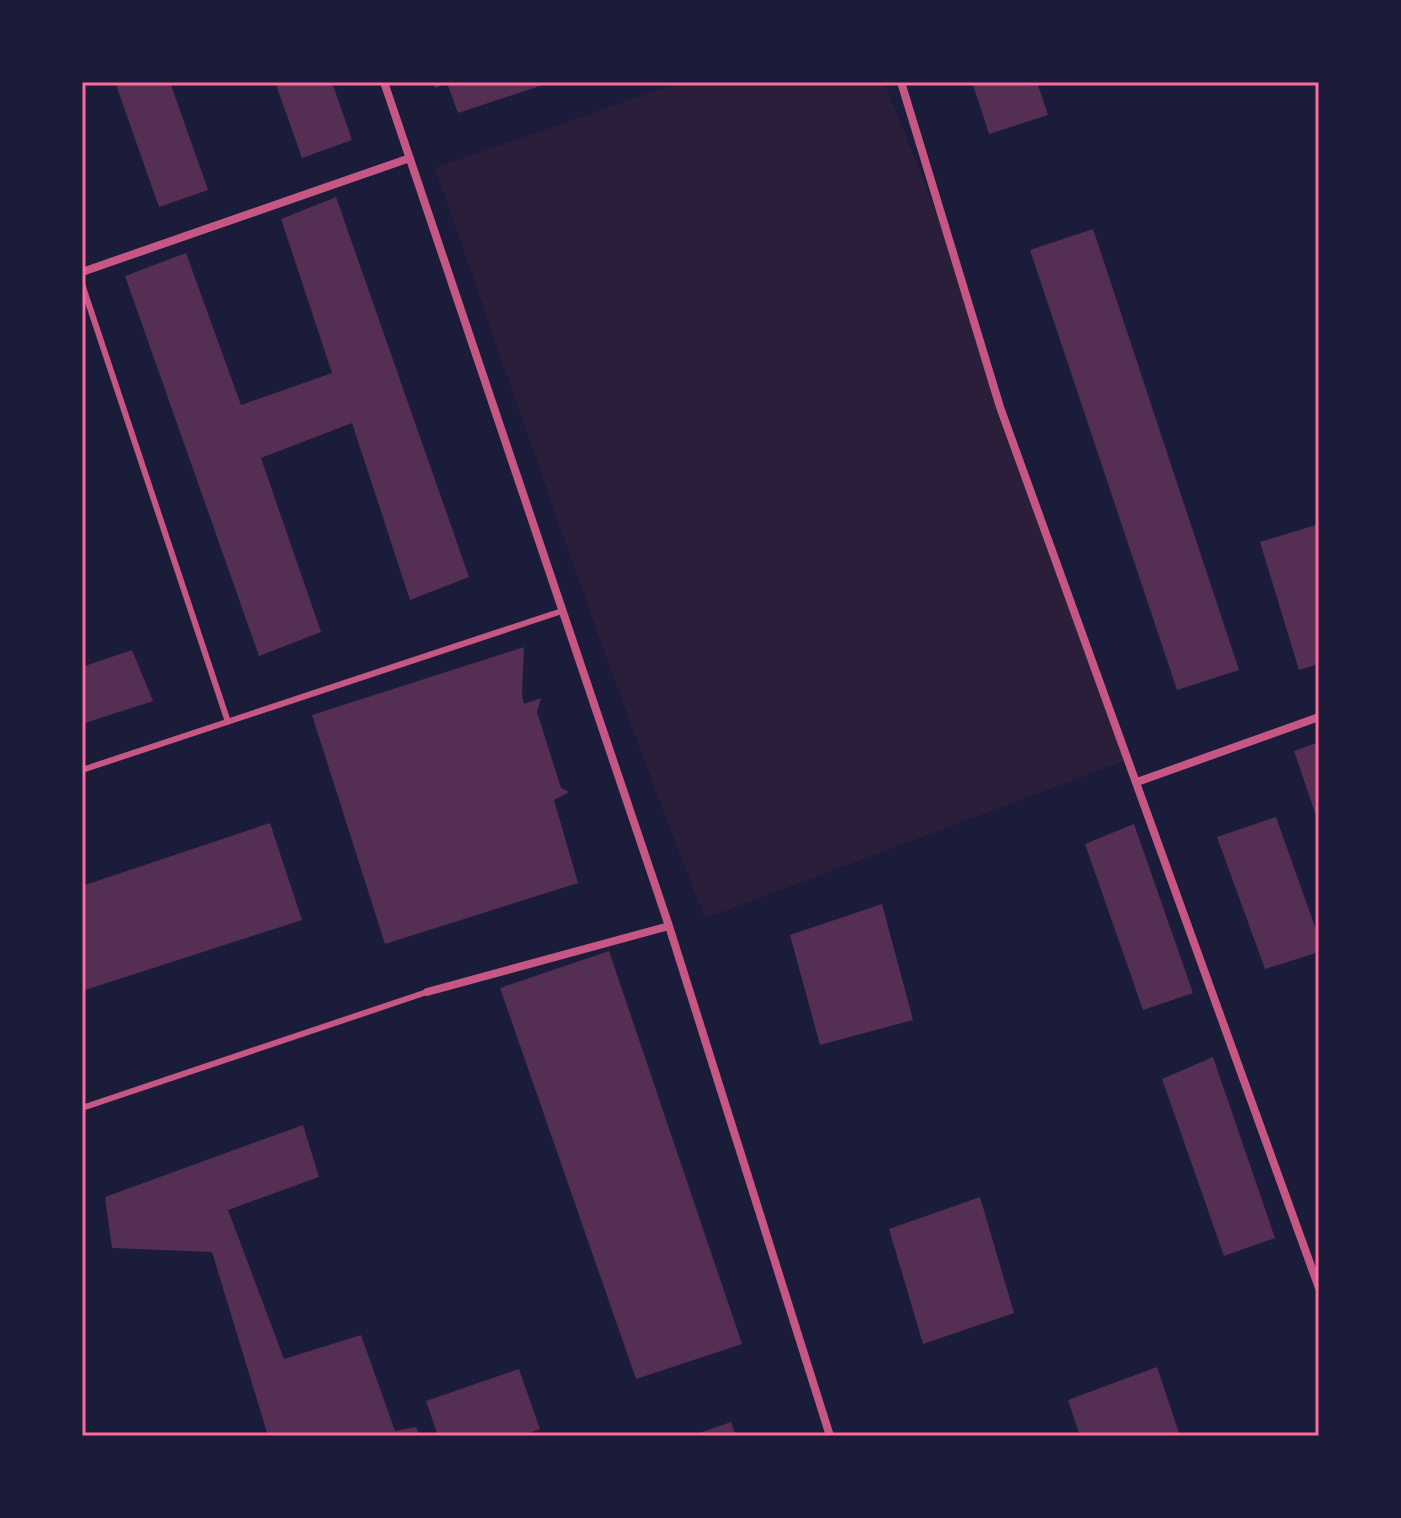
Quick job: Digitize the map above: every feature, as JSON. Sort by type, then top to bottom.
[{"type":"street","points":[[384,82],[669,926],[830,1436]]},
{"type":"street","points":[[901,82],[1000,407],[1319,1288]]},
{"type":"street","points":[[82,272],[410,158]]},
{"type":"street","points":[[1137,782],[1319,717]]},
{"type":"street","points":[[427,992],[669,926]]},
{"type":"lane","points":[[82,284],[228,722]]},
{"type":"lane","points":[[82,770],[562,611]]},
{"type":"lane","points":[[82,1108],[427,992]]},
{"type":"shaded area","points":[[681,82],[884,82],[958,266],[982,353],[1129,759],[705,918],[600,638],[435,168]]},
{"type":"building","points":[[115,82],[170,82],[208,190],[159,207]]},
{"type":"building","points":[[275,82],[332,82],[352,140],[302,158]]},
{"type":"building","points":[[433,82],[549,83],[458,113],[447,83],[435,88]]},
{"type":"building","points":[[972,82],[1037,82],[1048,115],[989,134]]},
{"type":"building","points":[[336,197],[469,577],[410,600],[352,423],[261,458],[321,632],[259,656],[125,276],[186,253],[241,405],[332,373],[281,219]]},
{"type":"building","points":[[1093,229],[1239,670],[1177,690],[1030,250]]},
{"type":"building","points":[[1319,524],[1319,664],[1299,670],[1260,542]]},
{"type":"building","points":[[524,647],[522,696],[524,704],[541,698],[537,712],[561,788],[569,792],[554,800],[578,883],[385,944],[312,715]]},
{"type":"building","points":[[132,650],[153,701],[82,724],[82,667]]},
{"type":"building","points":[[1319,742],[1319,822],[1318,822],[1294,751]]},
{"type":"building","points":[[1276,817],[1319,938],[1319,952],[1265,969],[1217,837]]},
{"type":"building","points":[[270,823],[302,920],[82,991],[82,886]]},
{"type":"building","points":[[1134,824],[1193,993],[1143,1010],[1085,844]]},
{"type":"building","points":[[882,904],[913,1020],[820,1045],[790,935]]},
{"type":"building","points":[[609,951],[742,1344],[636,1379],[500,988]]},
{"type":"building","points":[[1213,1057],[1275,1238],[1224,1256],[1162,1079]]},
{"type":"building","points":[[303,1125],[319,1177],[228,1210],[284,1359],[361,1335],[395,1431],[416,1427],[420,1436],[268,1436],[212,1252],[112,1248],[105,1197]]},
{"type":"building","points":[[980,1197],[1014,1313],[923,1344],[889,1229]]},
{"type":"building","points":[[1157,1367],[1180,1436],[1080,1436],[1068,1400]]},
{"type":"building","points":[[519,1369],[540,1429],[521,1436],[438,1436],[426,1401]]},
{"type":"building","points":[[731,1422],[736,1436],[691,1436]]}]
